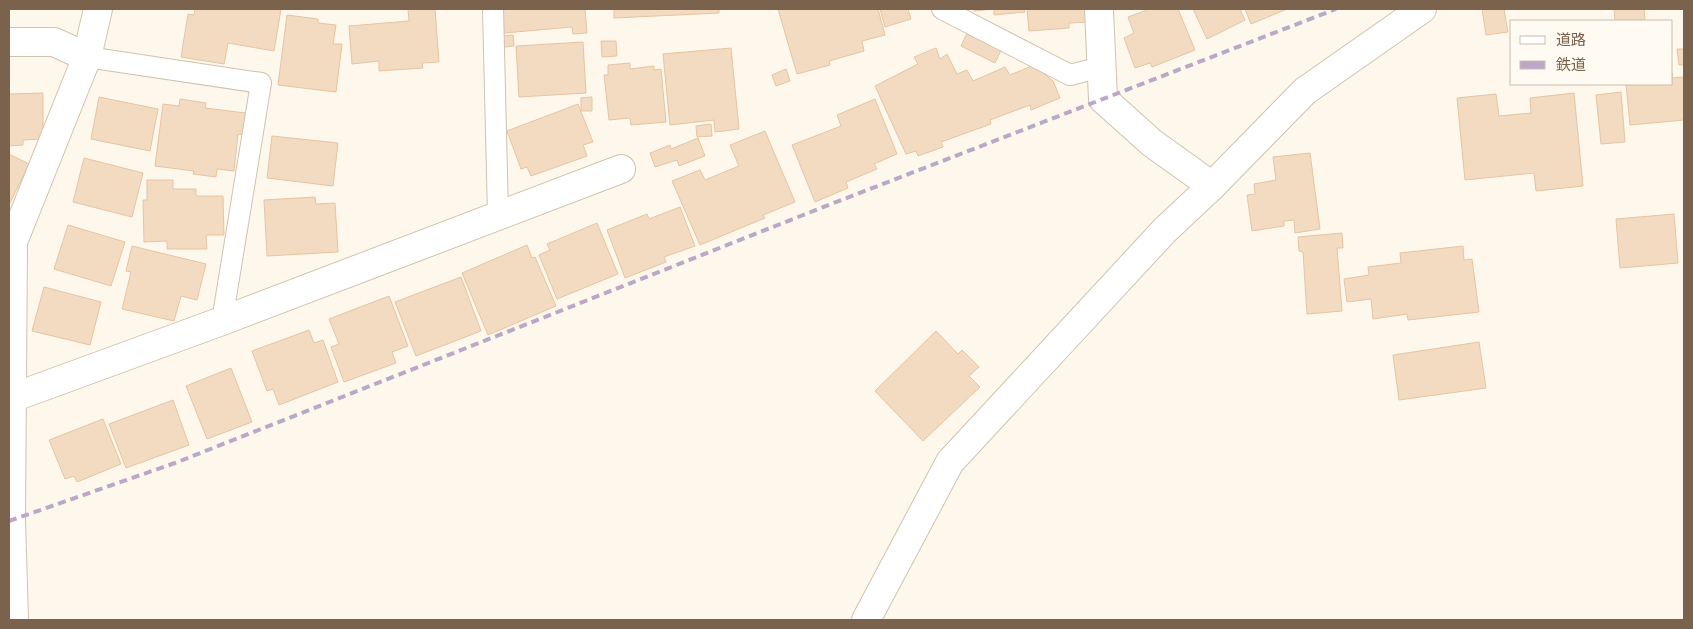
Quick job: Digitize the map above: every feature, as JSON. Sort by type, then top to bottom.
[{"type":"street","points":[[14,620],[10,398],[11,242],[88,57],[98,9]]},
{"type":"street","points":[[1099,9],[1103,99],[1152,143],[1212,186]]},
{"type":"street","points":[[866,620],[950,462],[1165,230],[1212,186],[1305,91],[1422,9]]},
{"type":"street","points":[[9,42],[54,42],[88,57]]},
{"type":"street","points":[[10,398],[222,321],[621,169]]},
{"type":"lane","points":[[493,9],[498,215]]},
{"type":"lane","points":[[942,9],[1070,75],[1101,68]]},
{"type":"lane","points":[[88,57],[261,82],[222,321]]},
{"type":"building","points":[[195,9],[281,9],[274,51],[228,43],[224,64],[181,57],[188,14],[194,15]]},
{"type":"building","points":[[408,9],[435,9],[439,62],[422,63],[423,68],[379,71],[379,61],[352,64],[349,26],[409,21]]},
{"type":"building","points":[[503,9],[585,9],[587,33],[573,34],[572,27],[504,33]]},
{"type":"building","points":[[614,9],[719,9],[719,13],[614,18]]},
{"type":"building","points":[[778,9],[878,9],[885,35],[862,41],[864,51],[829,61],[830,65],[797,74]]},
{"type":"building","points":[[880,9],[908,9],[911,19],[885,27]]},
{"type":"building","points":[[974,9],[994,9],[974,11]]},
{"type":"building","points":[[994,9],[1024,9],[1025,12],[994,15]]},
{"type":"building","points":[[1027,9],[1091,9],[1092,22],[1069,23],[1069,28],[1029,31]]},
{"type":"building","points":[[1150,9],[1178,9],[1195,50],[1152,67],[1150,63],[1135,68],[1124,38],[1134,33],[1128,17]]},
{"type":"building","points":[[1193,9],[1240,9],[1245,20],[1207,39]]},
{"type":"building","points":[[1245,9],[1287,9],[1251,24]]},
{"type":"building","points":[[1482,9],[1504,9],[1508,32],[1486,35]]},
{"type":"building","points":[[1614,9],[1644,9],[1645,20],[1615,20]]},
{"type":"building","points":[[287,15],[318,19],[318,23],[336,25],[333,44],[342,44],[336,92],[278,85]]},
{"type":"building","points":[[968,31],[1002,48],[995,63],[961,46]]},
{"type":"building","points":[[513,35],[514,46],[504,47],[503,36]]},
{"type":"building","points":[[601,41],[616,41],[617,56],[602,57]]},
{"type":"building","points":[[583,42],[586,93],[519,97],[516,46]]},
{"type":"building","points":[[731,48],[739,129],[715,132],[714,120],[670,125],[663,54]]},
{"type":"building","points":[[936,48],[940,59],[947,54],[957,74],[967,70],[973,81],[1005,67],[1010,75],[1034,65],[1053,81],[1060,98],[1031,110],[1030,105],[990,120],[991,124],[941,142],[943,147],[918,156],[916,151],[906,154],[875,86],[918,64],[914,57]]},
{"type":"building","points":[[1677,49],[1684,49],[1684,65],[1679,65]]},
{"type":"building","points":[[630,63],[630,69],[654,66],[654,70],[661,69],[666,122],[631,125],[630,118],[609,120],[604,75],[608,75],[608,65]]},
{"type":"building","points":[[786,69],[790,81],[776,86],[772,75]]},
{"type":"building","points":[[1684,77],[1684,120],[1630,125],[1626,85],[1673,85],[1673,78]]},
{"type":"building","points":[[1621,92],[1625,142],[1601,144],[1596,95]]},
{"type":"building","points":[[43,93],[43,139],[23,140],[23,145],[9,146],[9,94]]},
{"type":"building","points":[[1574,93],[1583,186],[1536,191],[1534,173],[1465,180],[1457,98],[1496,94],[1499,116],[1531,113],[1530,98]]},
{"type":"building","points":[[99,97],[158,109],[150,151],[91,139]]},
{"type":"building","points":[[592,97],[592,111],[581,111],[581,98]]},
{"type":"building","points":[[180,99],[206,103],[205,108],[246,113],[243,135],[238,134],[234,171],[217,169],[216,177],[193,174],[194,171],[155,166],[163,104],[179,106]]},
{"type":"building","points":[[875,99],[897,154],[874,164],[877,169],[846,182],[848,188],[815,202],[792,145],[841,126],[837,115]]},
{"type":"building","points":[[578,104],[593,142],[583,145],[587,156],[531,176],[527,167],[521,169],[507,131]]},
{"type":"building","points":[[711,124],[712,136],[697,137],[696,126]]},
{"type":"building","points":[[765,131],[795,202],[763,215],[765,218],[700,245],[672,181],[700,170],[705,180],[739,166],[730,145]]},
{"type":"building","points":[[272,136],[338,143],[333,186],[267,178]]},
{"type":"building","points":[[698,138],[705,156],[679,166],[677,160],[655,167],[650,153],[670,145],[671,149]]},
{"type":"building","points":[[1310,153],[1320,229],[1295,233],[1294,220],[1284,221],[1284,226],[1252,231],[1247,195],[1255,194],[1254,184],[1276,180],[1273,157]]},
{"type":"building","points":[[9,154],[29,164],[9,205]]},
{"type":"building","points":[[84,158],[143,173],[132,217],[73,202]]},
{"type":"building","points":[[147,180],[173,180],[173,189],[196,189],[196,196],[223,196],[224,235],[206,235],[207,249],[167,249],[167,241],[144,242],[143,200],[147,200]]},
{"type":"building","points":[[315,197],[316,204],[335,203],[338,252],[267,256],[264,200]]},
{"type":"building","points":[[680,207],[695,246],[664,257],[666,262],[625,278],[607,230],[647,214],[649,219]]},
{"type":"building","points":[[1674,214],[1678,263],[1620,268],[1616,219]]},
{"type":"building","points":[[597,223],[618,274],[557,299],[539,255],[550,250],[547,244]]},
{"type":"building","points":[[68,225],[125,242],[111,286],[54,269]]},
{"type":"building","points":[[1342,233],[1343,248],[1337,248],[1342,311],[1307,314],[1303,252],[1299,251],[1298,237]]},
{"type":"building","points":[[527,245],[532,258],[535,257],[556,306],[488,335],[462,273]]},
{"type":"building","points":[[132,246],[206,264],[197,300],[181,296],[174,321],[122,309],[131,272],[126,271]]},
{"type":"building","points":[[1463,246],[1464,260],[1472,259],[1479,312],[1408,320],[1407,314],[1373,319],[1371,299],[1347,302],[1344,279],[1369,275],[1368,267],[1401,263],[1400,253]]},
{"type":"building","points":[[461,277],[481,331],[416,356],[395,302]]},
{"type":"building","points":[[44,287],[101,302],[90,345],[32,331]]},
{"type":"building","points":[[389,296],[408,346],[392,352],[396,363],[344,382],[331,347],[339,344],[329,319]]},
{"type":"building","points":[[309,330],[314,343],[323,340],[338,382],[279,405],[273,389],[267,391],[252,351]]},
{"type":"building","points":[[936,331],[958,354],[962,350],[979,367],[969,376],[980,387],[923,441],[875,391]]},
{"type":"building","points":[[1479,342],[1486,388],[1399,400],[1393,355]]},
{"type":"building","points":[[231,368],[252,422],[207,439],[186,386]]},
{"type":"building","points":[[173,400],[189,445],[126,468],[109,424]]},
{"type":"building","points":[[103,419],[121,464],[77,482],[74,476],[65,479],[49,440]]},
{"type":"railway","points":[[9,521],[175,463],[831,204],[1336,9]]}]
